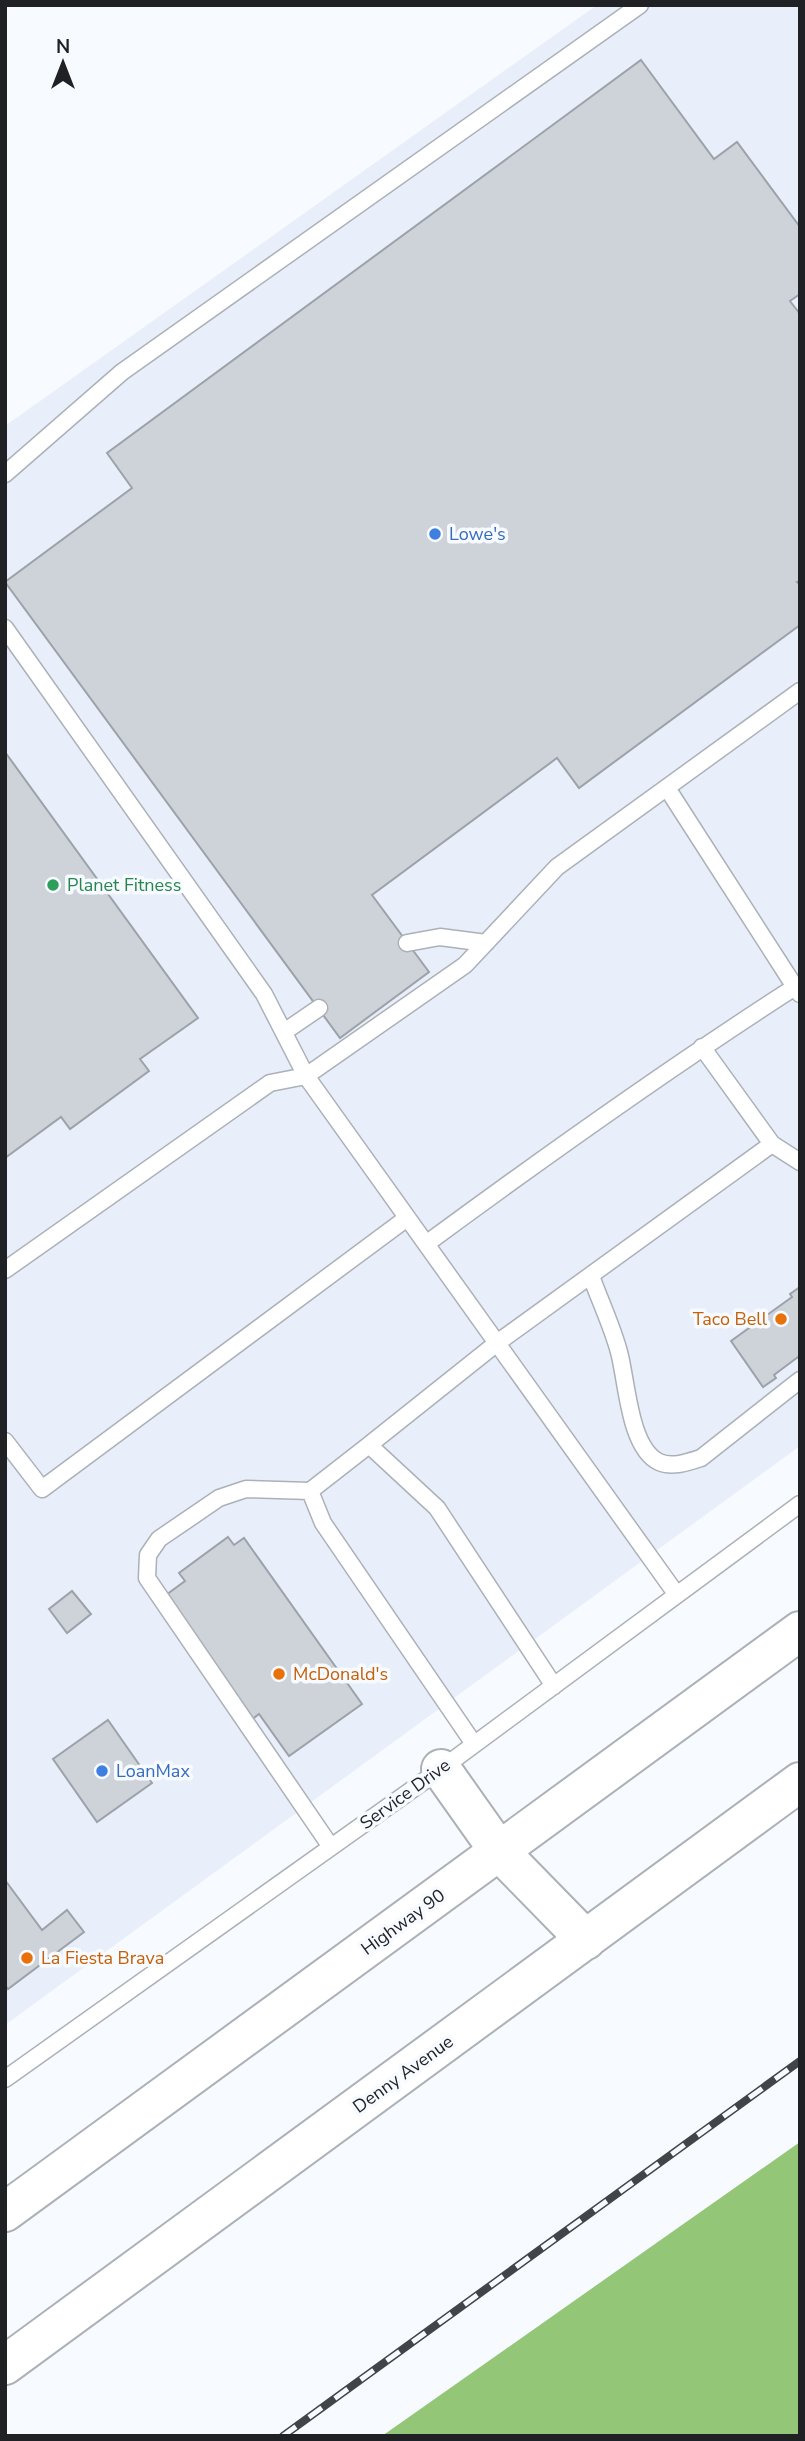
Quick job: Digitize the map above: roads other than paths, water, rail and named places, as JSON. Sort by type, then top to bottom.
[{"type":"main road","name":"Highway 90","points":[[5,2212],[800,1631]]},
{"type":"main road","points":[[441,1769],[499,1851],[586,1940]]},
{"type":"main road","name":"Denny Avenue","points":[[5,2365],[800,1782]]},
{"type":"lane","points":[[5,474],[122,372],[640,5]]},
{"type":"lane","points":[[5,628],[264,994],[306,1076],[677,1595]]},
{"type":"lane","points":[[5,1270],[270,1083],[306,1076],[465,965],[557,867],[800,691]]},
{"type":"lane","points":[[426,1244],[702,1047],[797,990],[667,788]]},
{"type":"lane","points":[[407,943],[440,937],[486,943]]},
{"type":"lane","points":[[284,1032],[318,1008]]},
{"type":"lane","points":[[702,1047],[772,1144],[800,1162]]},
{"type":"lane","points":[[331,1847],[147,1578],[148,1555],[159,1539],[219,1498],[246,1489],[310,1491],[497,1343],[772,1144]]},
{"type":"lane","points":[[5,1441],[42,1489],[407,1218]]},
{"type":"lane","points":[[591,1276],[619,1352],[631,1415],[642,1446],[659,1462],[683,1464],[701,1458],[800,1380]]},
{"type":"lane","points":[[369,1445],[437,1508],[554,1686]]},
{"type":"lane","points":[[310,1491],[323,1523],[474,1744]]},
{"type":"lane","name":"Service Drive","points":[[5,2079],[441,1769],[800,1504]]},
{"type":"railway","points":[[283,2436],[800,2061]]},
{"type":"place","name":"Lowe's","points":[[435,534]]},
{"type":"place","name":"Planet Fitness","points":[[53,885]]},
{"type":"place","name":"Taco Bell","points":[[781,1319]]},
{"type":"place","name":"McDonald's","points":[[279,1674]]},
{"type":"place","name":"LoanMax","points":[[102,1771]]},
{"type":"place","name":"La Fiesta Brava","points":[[27,1958]]}]
